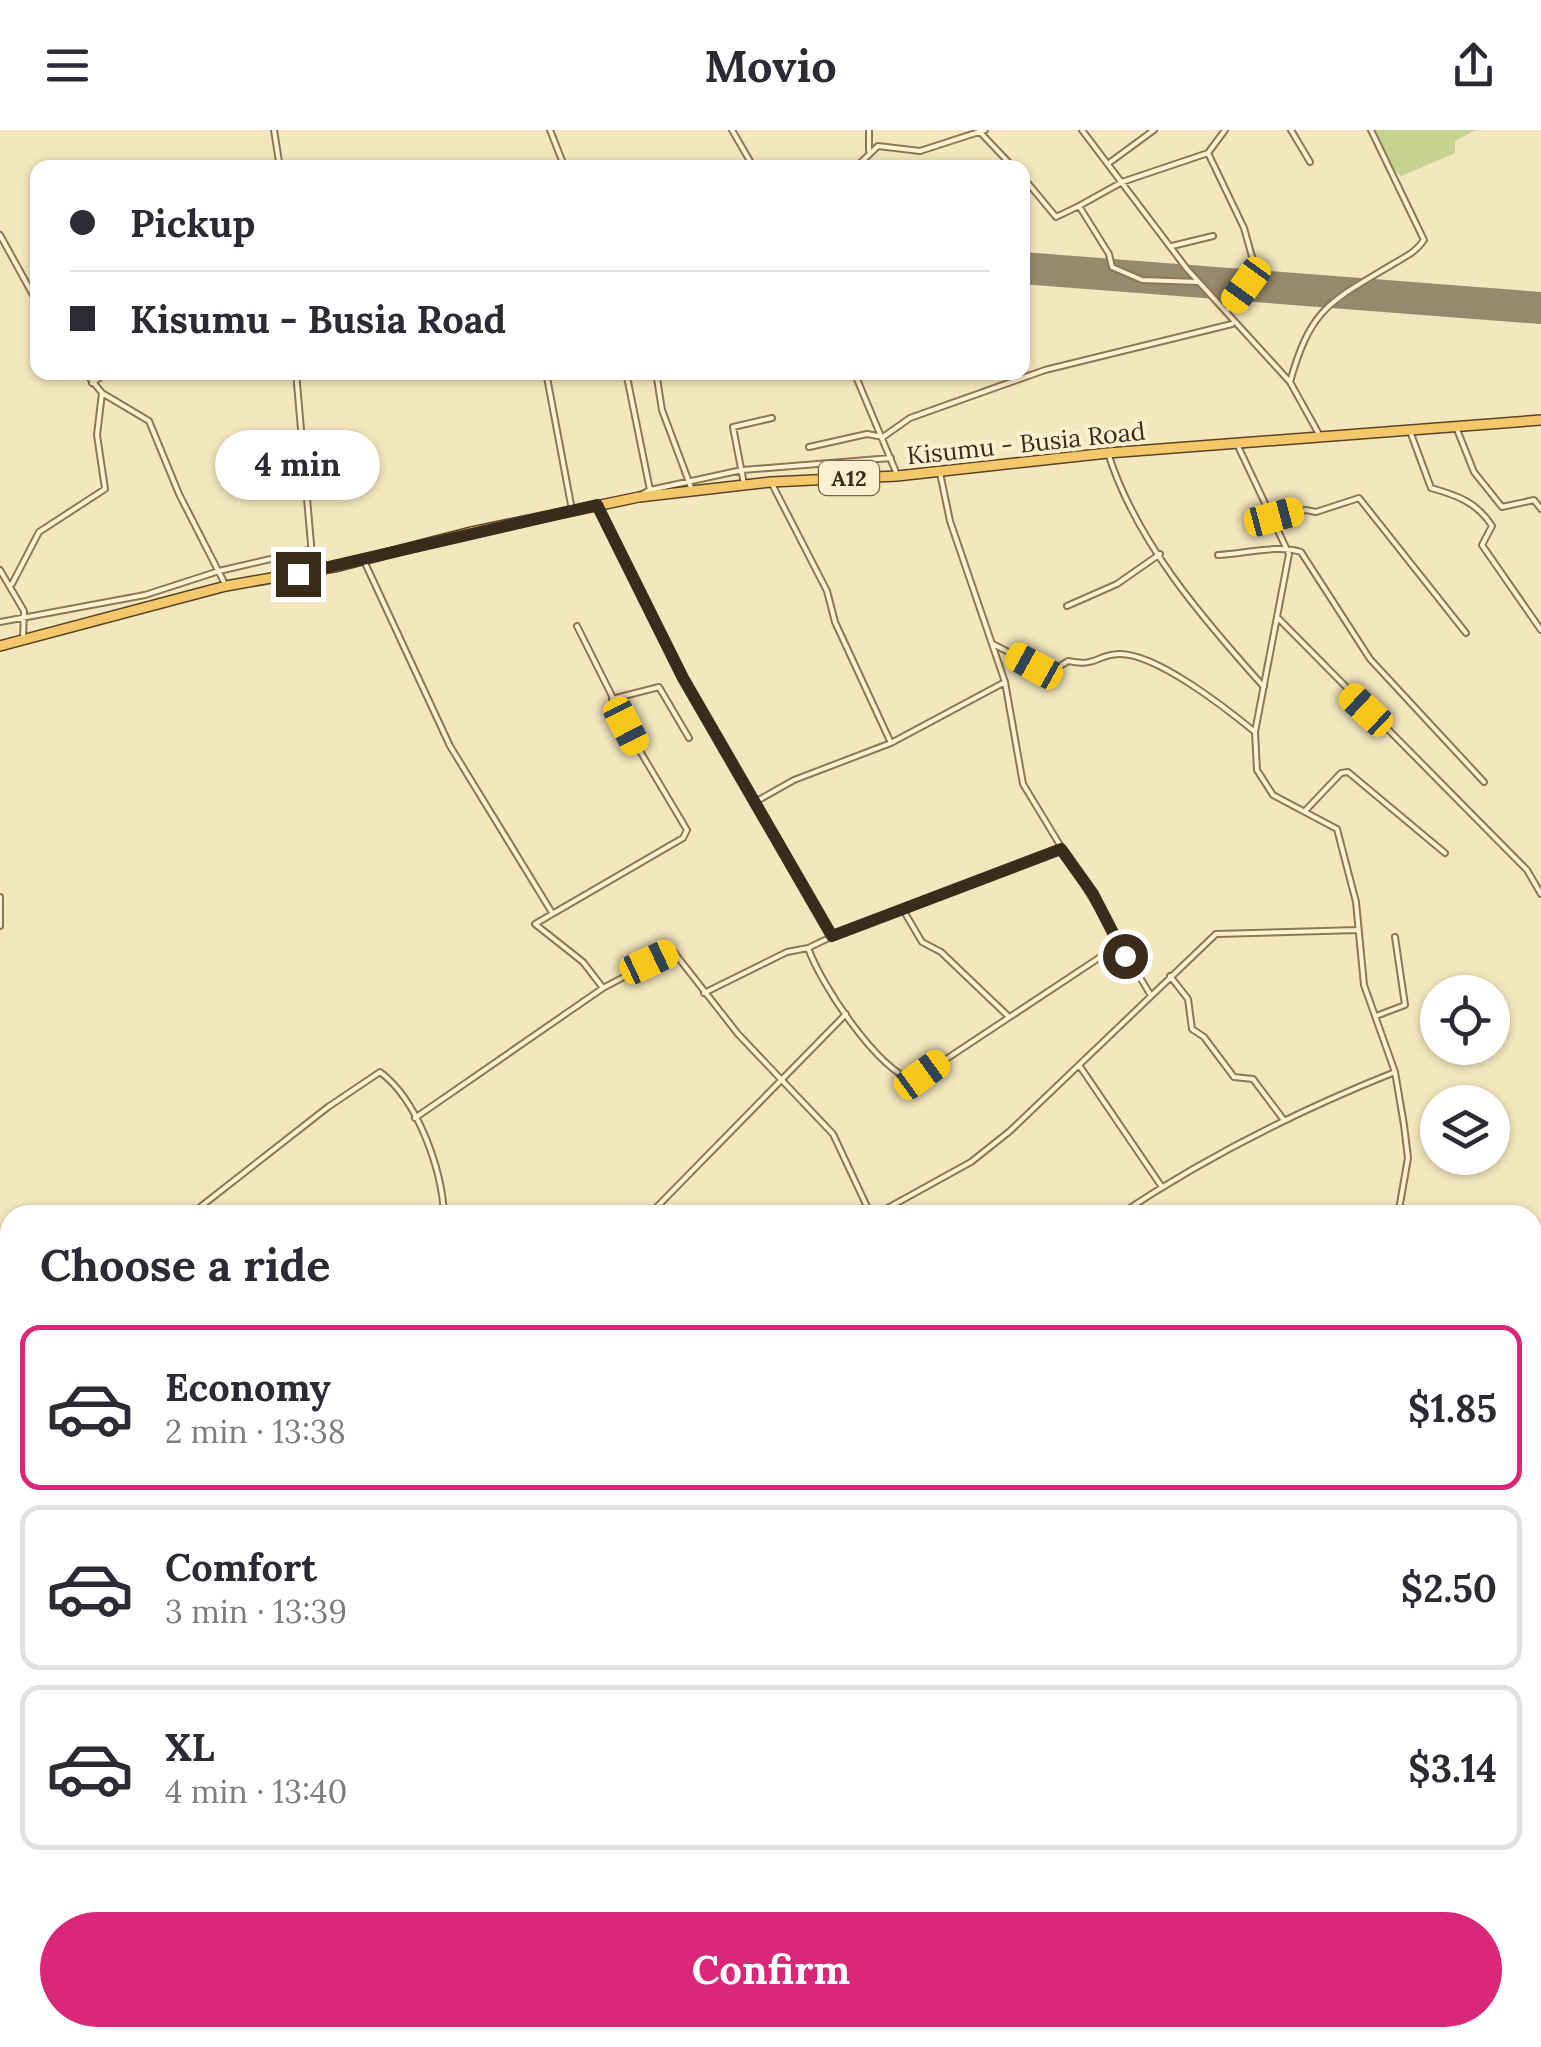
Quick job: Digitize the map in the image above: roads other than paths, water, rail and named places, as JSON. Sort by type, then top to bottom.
[{"type":"highway","name":"Kisumu - Busia Road","points":[[23,639],[226,586],[364,560],[639,497],[744,484],[898,476],[1108,453],[1541,420]]},
{"type":"highway","name":"A12","points":[[0,646],[23,639]]},
{"type":"street","points":[[274,130],[279,160]]},
{"type":"street","points":[[550,130],[562,160]]},
{"type":"street","points":[[732,130],[749,160]]},
{"type":"street","points":[[869,130],[869,151]]},
{"type":"street","points":[[1082,130],[1232,324],[1290,382],[1321,437]]},
{"type":"street","points":[[1109,163],[1154,130]]},
{"type":"street","points":[[1030,186],[1056,218],[1122,182],[1208,153],[1224,130]]},
{"type":"street","points":[[1291,130],[1310,162]]},
{"type":"street","points":[[1290,382],[1316,315],[1348,288],[1416,251],[1424,240],[1371,130]]},
{"type":"street","points":[[861,160],[878,146],[920,151],[982,131],[1007,160]]},
{"type":"street","points":[[1208,153],[1244,228],[1256,271],[1226,312]]},
{"type":"street","points":[[1079,206],[1109,254],[1112,267],[1142,280],[1199,282]]},
{"type":"street","points":[[0,236],[30,290]]},
{"type":"street","points":[[1172,246],[1213,236]]},
{"type":"street","points":[[1030,375],[1232,324]]},
{"type":"street","points":[[90,380],[102,393],[149,421],[179,494],[226,586]]},
{"type":"street","points":[[92,383],[96,380]]},
{"type":"street","points":[[297,380],[309,550],[314,570]]},
{"type":"street","points":[[548,380],[572,510]]},
{"type":"street","points":[[628,380],[650,490]]},
{"type":"street","points":[[657,380],[662,410],[692,490]]},
{"type":"street","points":[[858,380],[898,476]]},
{"type":"street","points":[[810,447],[867,434],[883,436],[910,418],[1017,380]]},
{"type":"street","points":[[12,584],[39,532],[105,489],[98,435],[102,393]]},
{"type":"street","points":[[744,484],[733,427],[772,418]]},
{"type":"street","points":[[1456,426],[1474,472],[1502,506],[1534,500],[1541,509]]},
{"type":"street","points":[[1409,429],[1431,488],[1452,490],[1463,502],[1481,508],[1492,526],[1482,545],[1541,630]]},
{"type":"street","points":[[1237,444],[1287,546],[1290,565],[1255,732],[1256,770],[1282,802],[1337,829],[1358,930],[1362,975],[1394,1072],[1408,1158],[1400,1205]]},
{"type":"street","points":[[1108,453],[1126,499],[1160,554],[1218,636],[1264,687]]},
{"type":"street","points":[[639,497],[690,478],[891,458]]},
{"type":"street","points":[[939,469],[950,522],[1004,682],[1023,784],[1150,994]]},
{"type":"street","points":[[770,482],[827,591],[836,622],[890,743]]},
{"type":"street","points":[[1274,517],[1306,510],[1316,512],[1359,498],[1466,633]]},
{"type":"street","points":[[597,505],[675,664],[832,936]]},
{"type":"street","points":[[1218,554],[1255,554],[1287,546],[1301,552],[1370,660],[1484,782]]},
{"type":"street","points":[[0,622],[145,594],[219,570],[309,550]]},
{"type":"street","points":[[1068,606],[1116,584],[1160,554]]},
{"type":"street","points":[[364,560],[450,746],[551,912]]},
{"type":"street","points":[[0,570],[18,595],[24,616],[23,639]]},
{"type":"street","points":[[1278,618],[1527,870],[1541,894]]},
{"type":"street","points":[[577,626],[686,834],[535,925],[583,962],[603,988]]},
{"type":"street","points":[[993,644],[1049,673],[1068,661],[1083,666],[1118,654],[1134,656],[1224,706],[1255,732]]},
{"type":"street","points":[[755,802],[794,780],[890,743],[1004,682]]},
{"type":"street","points":[[612,698],[659,686],[689,738]]},
{"type":"street","points":[[1305,811],[1341,773],[1348,772],[1445,853]]},
{"type":"street","points":[[704,993],[787,952],[808,948],[1061,849]]},
{"type":"street","points":[[0,897],[0,926]]},
{"type":"street","points":[[902,908],[922,942],[941,952],[1009,1016]]},
{"type":"street","points":[[891,1205],[971,1162],[1219,932],[1358,930]]},
{"type":"street","points":[[1374,1016],[1405,1005],[1396,937]]},
{"type":"street","points":[[808,948],[846,1014],[904,1078],[913,1081],[1120,944]]},
{"type":"street","points":[[416,1118],[603,988],[673,951],[779,1079],[833,1134],[868,1205]]},
{"type":"street","points":[[1170,976],[1188,999],[1192,1029],[1204,1036],[1234,1077],[1253,1079],[1283,1119]]},
{"type":"street","points":[[659,1205],[846,1014]]},
{"type":"street","points":[[1079,1065],[1162,1187]]},
{"type":"street","points":[[203,1205],[328,1106],[380,1072],[416,1118],[442,1186],[443,1205]]},
{"type":"street","points":[[1134,1205],[1196,1164],[1283,1119],[1394,1072]]}]
